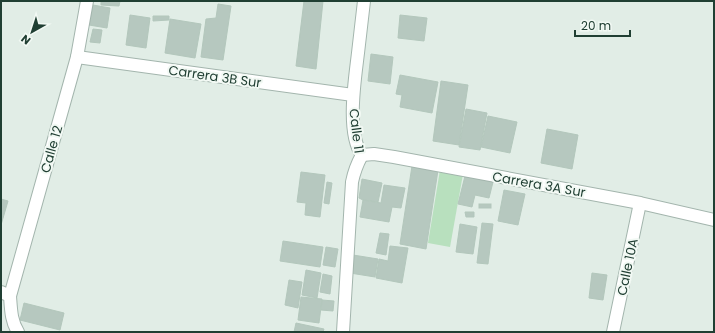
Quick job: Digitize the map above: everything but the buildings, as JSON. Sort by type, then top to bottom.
[{"type":"street","name":"Calle 12","points":[[18,332],[14,326],[5,294],[77,57],[87,1]]},
{"type":"street","name":"Calle 11","points":[[343,332],[352,182],[357,164],[362,155],[355,140],[353,95],[364,1]]},
{"type":"street","name":"Carrera 3B Sur","points":[[77,57],[353,95]]},
{"type":"street","name":"Carrera 3A Sur","points":[[362,155],[374,154],[394,157],[640,202],[714,220]]},
{"type":"street","name":"Calle 10A","points":[[613,332],[640,202]]},
{"type":"green space","points":[[440,170],[463,174],[450,247],[428,243]]}]
